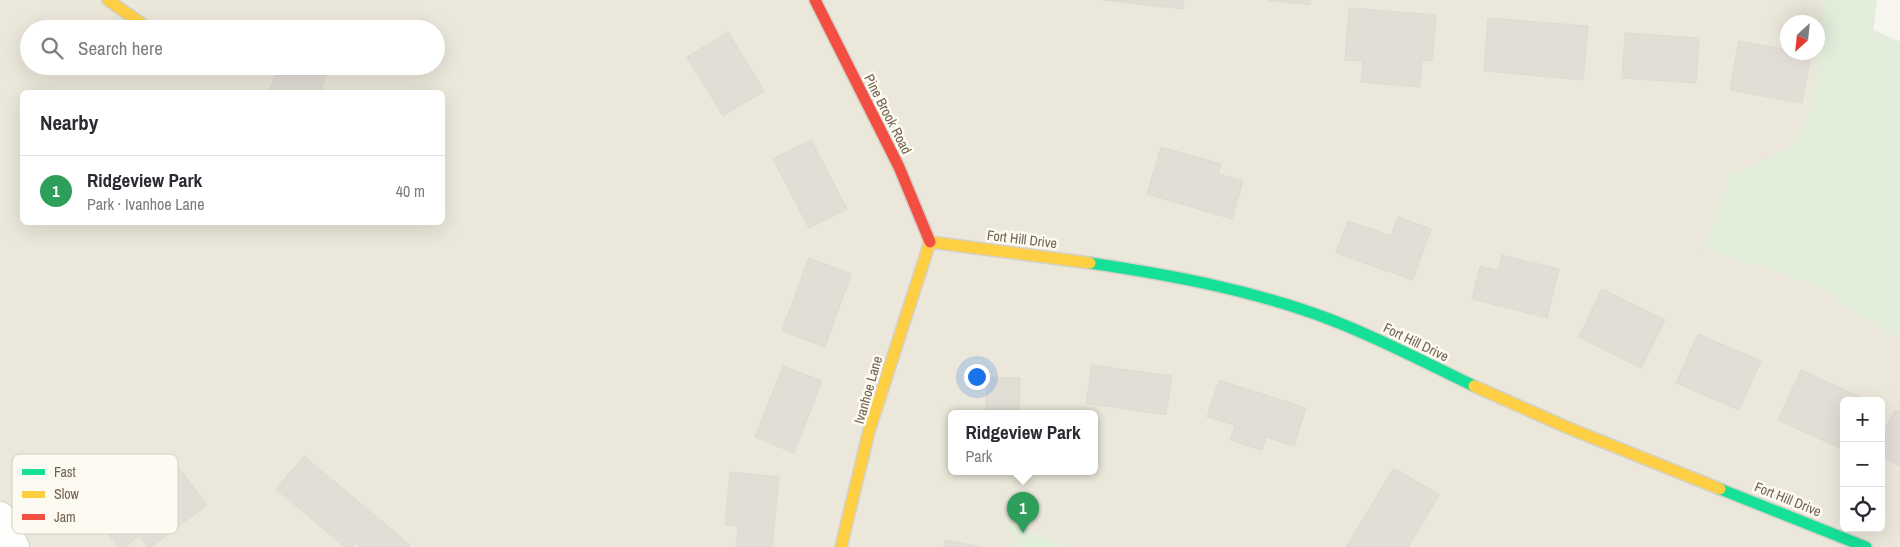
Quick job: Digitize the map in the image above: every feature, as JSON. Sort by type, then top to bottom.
[{"type":"street","points":[[108,0],[136,20]]},
{"type":"street","name":"Pine Brook Road","points":[[815,0],[849,72],[899,167],[930,242]]},
{"type":"street","name":"Ivanhoe Lane","points":[[841,547],[848,510],[902,323],[930,242]]},
{"type":"street","name":"Fort Hill Drive","points":[[930,242],[1151,272],[1226,287],[1303,309],[1393,345],[1461,381],[1527,410],[1866,547]]},
{"type":"street","points":[[0,516],[15,547]]},
{"type":"shaded area","points":[[0,0],[1877,0],[1873,30],[1900,42],[1900,547],[1066,547],[1003,520],[1021,547],[0,547]]},
{"type":"green space","points":[[1824,0],[1877,0],[1873,30],[1900,42],[1900,339],[1877,327],[1835,298],[1812,285],[1703,248],[1732,171],[1740,172],[1791,148],[1812,107],[1817,60],[1825,60],[1825,15],[1822,15]]},
{"type":"green space","points":[[1002,520],[1066,547],[1021,547]]},
{"type":"building","points":[[1102,0],[1184,0],[1183,9]]},
{"type":"building","points":[[1268,0],[1311,0],[1310,5]]},
{"type":"building","points":[[1349,8],[1436,15],[1432,61],[1422,60],[1420,87],[1361,82],[1363,61],[1345,60]]},
{"type":"building","points":[[1488,18],[1588,26],[1583,80],[1484,71]]},
{"type":"building","points":[[728,32],[764,91],[723,116],[687,57]]},
{"type":"building","points":[[1625,33],[1699,38],[1696,83],[1622,78]]},
{"type":"building","points":[[1739,41],[1780,49],[1780,60],[1810,60],[1802,103],[1730,90]]},
{"type":"building","points":[[276,75],[326,75],[321,90],[270,90]]},
{"type":"building","points":[[811,140],[847,209],[809,228],[773,159]]},
{"type":"building","points":[[1161,147],[1221,164],[1218,174],[1243,181],[1232,219],[1147,194]]},
{"type":"building","points":[[1398,217],[1431,229],[1413,280],[1336,253],[1348,221],[1391,236]]},
{"type":"building","points":[[1502,255],[1559,269],[1547,318],[1472,299],[1480,266],[1498,271]]},
{"type":"building","points":[[809,258],[851,274],[825,347],[782,331]]},
{"type":"building","points":[[1602,289],[1665,320],[1641,368],[1579,337]]},
{"type":"building","points":[[1698,334],[1761,361],[1739,410],[1676,383]]},
{"type":"building","points":[[1092,365],[1172,376],[1166,415],[1086,403]]},
{"type":"building","points":[[783,366],[822,381],[794,453],[755,437]]},
{"type":"building","points":[[1801,370],[1860,397],[1840,397],[1840,448],[1778,420]]},
{"type":"building","points":[[987,377],[1020,378],[1019,410],[986,410]]},
{"type":"building","points":[[1219,380],[1306,408],[1294,446],[1266,437],[1262,450],[1230,440],[1235,425],[1207,417]]},
{"type":"building","points":[[1895,410],[1900,412],[1900,466],[1885,458],[1885,429]]},
{"type":"building","points":[[304,456],[410,545],[408,547],[360,547],[355,543],[352,547],[345,547],[276,489]]},
{"type":"building","points":[[1394,468],[1439,495],[1408,547],[1346,547]]},
{"type":"building","points":[[178,469],[207,505],[178,527]]},
{"type":"building","points":[[730,472],[779,477],[772,547],[736,547],[738,526],[725,525]]},
{"type":"building","points":[[109,534],[168,534],[151,547],[148,547],[139,536],[125,547],[119,547]]},
{"type":"building","points":[[945,540],[981,547],[944,547]]},
{"type":"traffic: fast","points":[[1090,263],[1211,285],[1300,309],[1366,334],[1474,386]]},
{"type":"traffic: fast","points":[[1720,489],[1866,547]]},
{"type":"traffic: slow","points":[[108,0],[136,20]]},
{"type":"traffic: slow","points":[[930,242],[1090,263]]},
{"type":"traffic: slow","points":[[841,547],[869,431],[930,242]]},
{"type":"traffic: slow","points":[[1474,386],[1566,427],[1720,489]]},
{"type":"traffic: jam","points":[[815,0],[899,167],[930,242]]},
{"type":"place","name":"Ridgeview Park","points":[[1023,533]]}]
